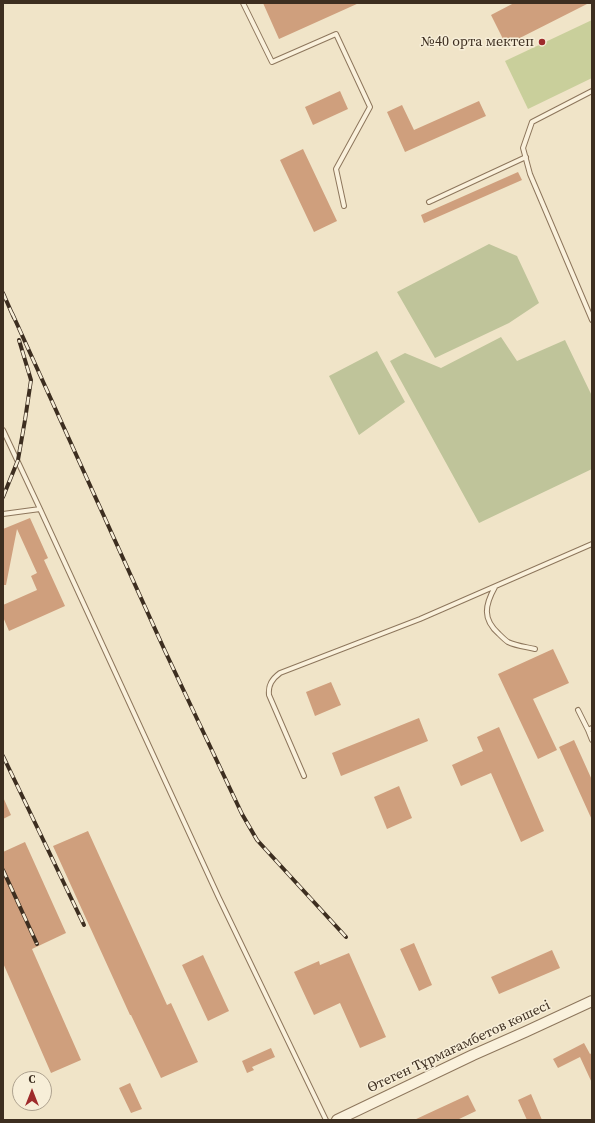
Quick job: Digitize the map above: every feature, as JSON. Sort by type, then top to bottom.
[{"type":"street","name":"Өтеген Тұрмағамбетов көшесі","points":[[337,1120],[473,1055],[592,1001]]},
{"type":"lane","points":[[243,3],[272,62],[336,34],[370,107],[336,169],[344,206]]},
{"type":"lane","points":[[592,91],[532,122],[523,148],[530,174],[592,320]]},
{"type":"lane","points":[[429,202],[526,157]]},
{"type":"lane","points":[[3,430],[219,898],[326,1120]]},
{"type":"lane","points":[[3,514],[40,509]]},
{"type":"lane","points":[[304,776],[269,695],[271,682],[276,676],[280,673],[420,619],[592,544]]},
{"type":"lane","points":[[495,587],[488,599],[486,608],[488,619],[494,630],[507,642],[535,649]]},
{"type":"lane","points":[[578,710],[590,729],[592,740]]},
{"type":"green space","points":[[592,20],[592,78],[528,109],[505,61]]},
{"type":"green space","points":[[489,244],[517,256],[539,303],[509,323],[435,358],[397,292]]},
{"type":"green space","points":[[501,337],[517,361],[565,340],[592,396],[592,469],[479,523],[390,361],[405,353],[441,368]]},
{"type":"green space","points":[[377,351],[405,402],[359,435],[329,376]]},
{"type":"building","points":[[263,3],[359,3],[279,39]]},
{"type":"building","points":[[514,3],[589,3],[506,45],[491,15]]},
{"type":"building","points":[[340,91],[348,109],[313,125],[305,107]]},
{"type":"building","points":[[479,101],[486,116],[405,152],[387,112],[402,105],[414,130]]},
{"type":"building","points":[[303,149],[337,221],[314,232],[280,160]]},
{"type":"building","points":[[518,172],[522,180],[424,223],[421,215]]},
{"type":"building","points":[[30,518],[48,558],[44,560],[65,606],[9,631],[3,617],[3,605],[37,590],[31,576],[37,573],[17,529],[6,585],[3,585],[3,529]]},
{"type":"building","points":[[553,649],[569,683],[533,699],[557,750],[538,759],[498,674]]},
{"type":"building","points":[[331,682],[341,705],[315,716],[306,692]]},
{"type":"building","points":[[419,718],[428,741],[341,776],[332,753]]},
{"type":"building","points":[[499,727],[544,831],[521,842],[491,773],[461,786],[452,765],[483,751],[477,737]]},
{"type":"building","points":[[574,740],[592,780],[592,820],[559,747]]},
{"type":"building","points":[[399,786],[412,818],[387,829],[374,797]]},
{"type":"building","points":[[3,797],[11,815],[3,819]]},
{"type":"building","points":[[88,831],[167,1005],[171,1003],[198,1062],[161,1078],[130,1015],[53,846]]},
{"type":"building","points":[[25,842],[66,933],[32,949],[81,1060],[52,1073],[3,963],[3,852]]},
{"type":"building","points":[[414,943],[432,985],[419,991],[400,949]]},
{"type":"building","points":[[552,950],[560,968],[499,994],[491,977]]},
{"type":"building","points":[[349,953],[386,1037],[360,1048],[340,1003],[314,1015],[294,972],[319,961],[320,965]]},
{"type":"building","points":[[203,955],[229,1011],[208,1021],[182,965]]},
{"type":"building","points":[[584,1043],[590,1054],[592,1053],[592,1083],[580,1057],[558,1068],[553,1059]]},
{"type":"building","points":[[271,1048],[275,1057],[252,1067],[254,1070],[247,1073],[242,1061]]},
{"type":"building","points":[[130,1083],[142,1109],[131,1113],[119,1088]]},
{"type":"building","points":[[531,1094],[542,1120],[527,1120],[518,1100]]},
{"type":"building","points":[[468,1095],[476,1111],[457,1120],[414,1120]]},
{"type":"railway","points":[[3,293],[14,318]]},
{"type":"railway","points":[[12,313],[165,651],[242,814],[257,840],[346,937]]},
{"type":"railway","points":[[3,497],[18,460],[31,380],[19,340]]},
{"type":"railway","points":[[3,756],[84,925]]},
{"type":"railway","points":[[3,870],[37,944]]},
{"type":"place","name":"№40 орта мектеп","points":[[542,42]]}]
